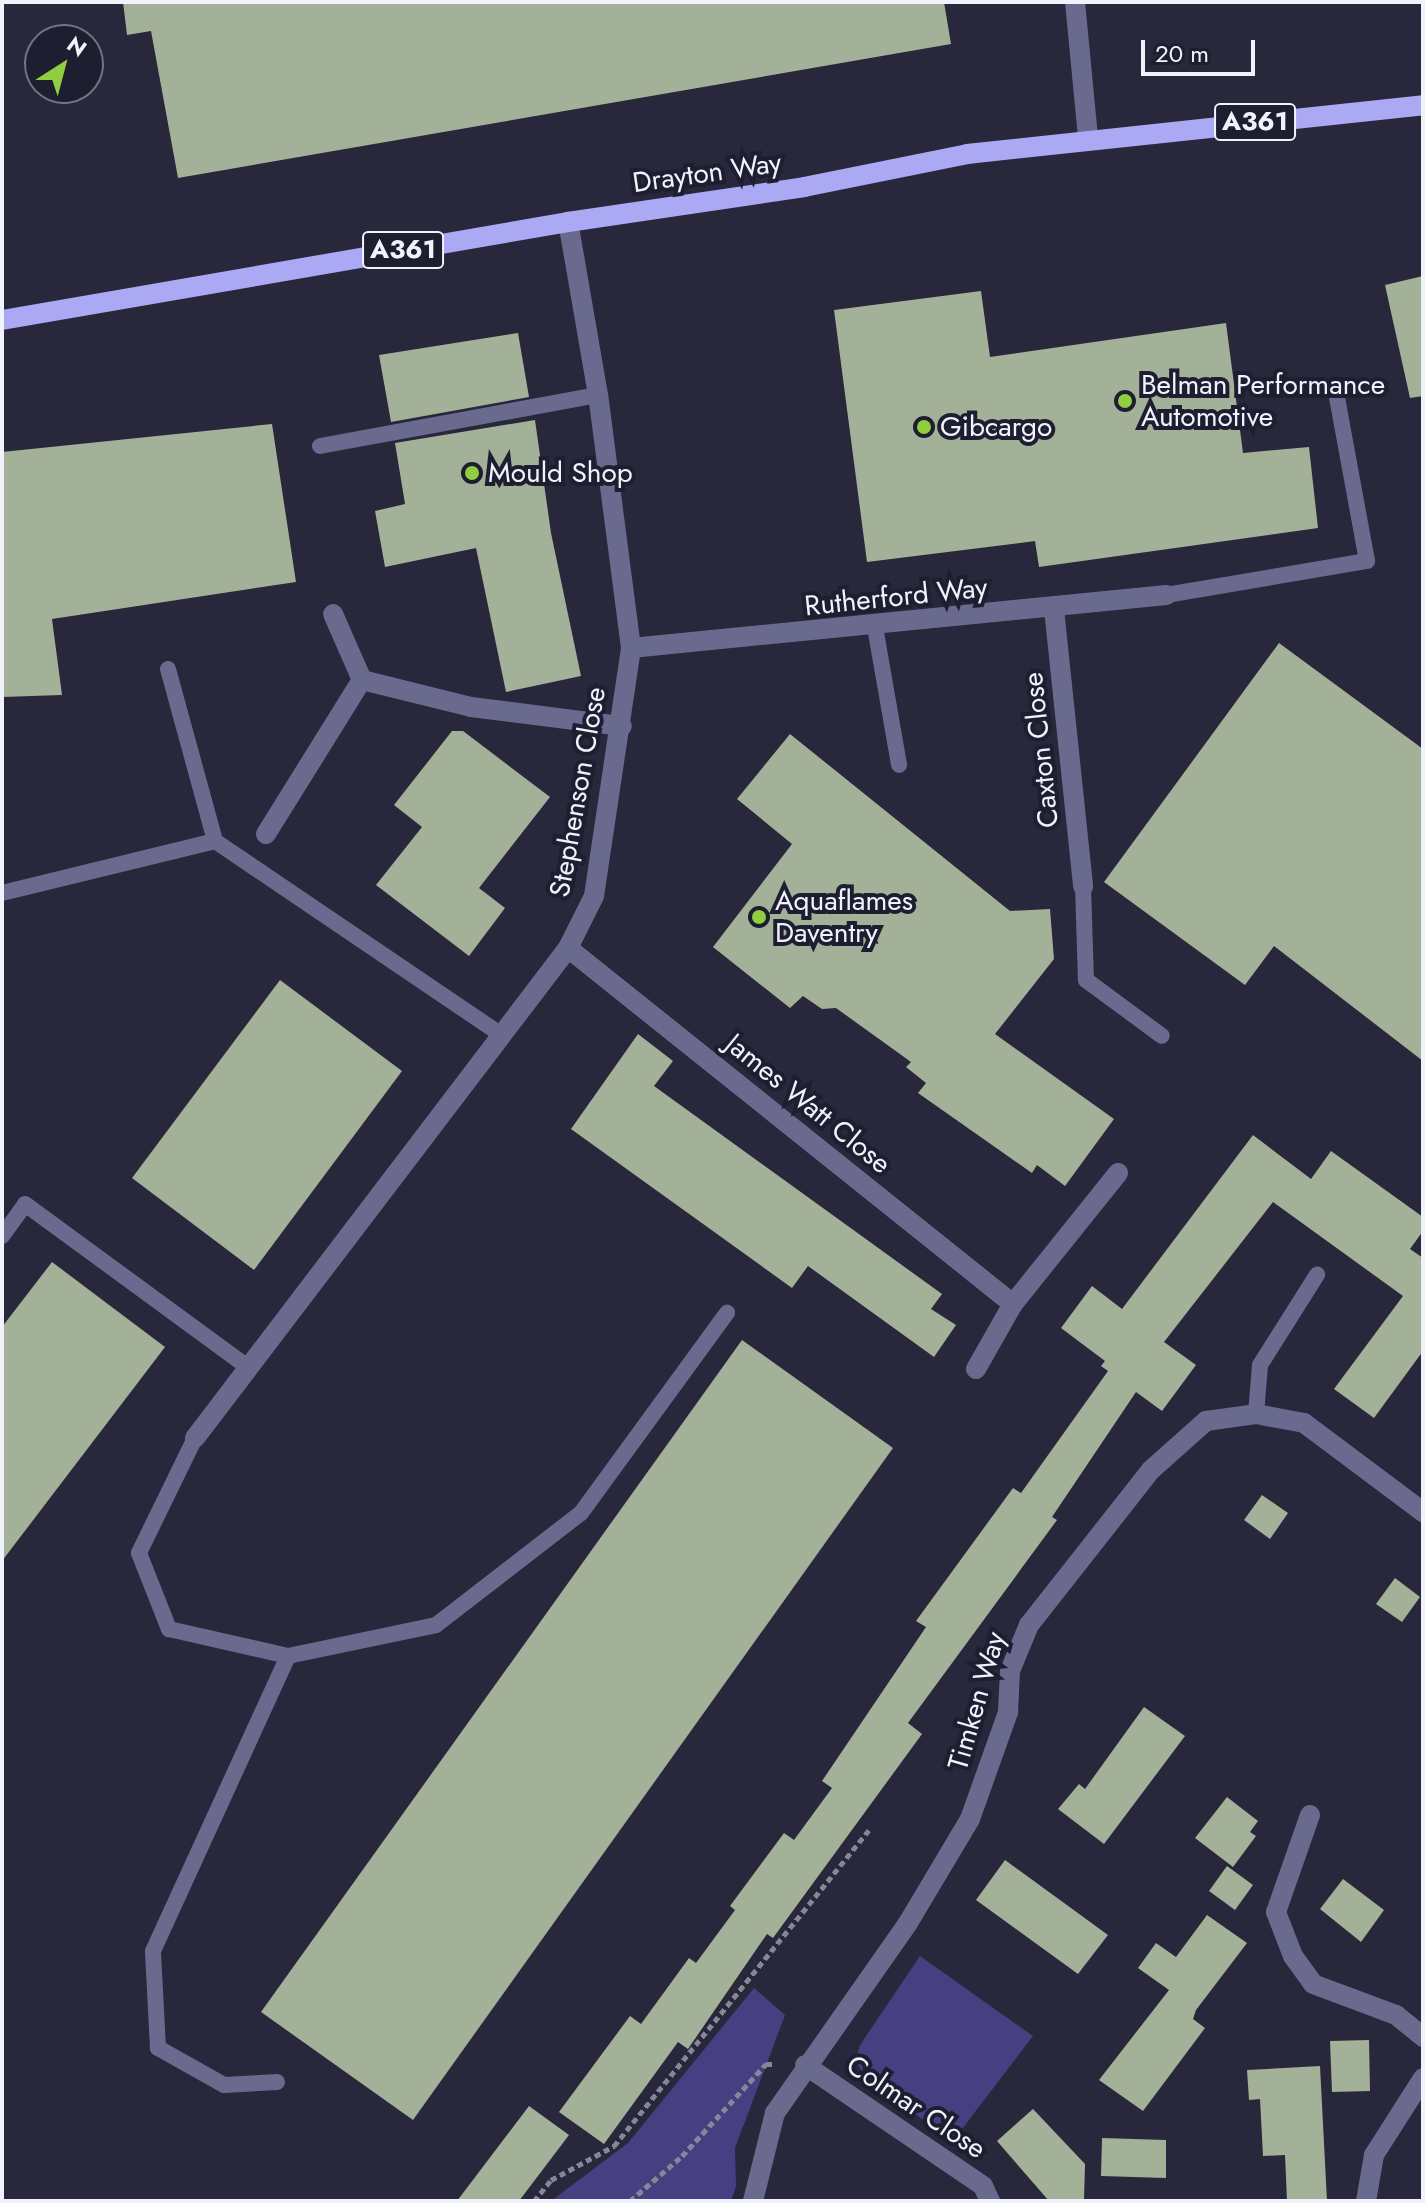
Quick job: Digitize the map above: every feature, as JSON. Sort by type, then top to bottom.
[{"type":"main road","name":"Drayton Way","points":[[2,320],[568,222],[1088,138],[1423,105]]},
{"type":"street","points":[[1075,2],[1088,138]]},
{"type":"street","name":"Stephenson Close","points":[[195,1438],[568,948],[594,896],[622,726],[631,648],[598,395],[568,222]]},
{"type":"street","name":"Rutherford Way","points":[[631,648],[875,627],[1166,595]]},
{"type":"street","name":"Caxton Close","points":[[1054,609],[1083,886]]},
{"type":"street","points":[[333,614],[362,680]]},
{"type":"street","points":[[362,680],[471,707],[622,726]]},
{"type":"street","points":[[266,834],[362,680]]},
{"type":"street","name":"James Watt Close","points":[[568,948],[1013,1304]]},
{"type":"street","points":[[976,1369],[1013,1304],[1118,1173]]},
{"type":"street","name":"Timken Way","points":[[753,2201],[775,2113],[805,2065],[908,1923],[970,1819],[1008,1712],[1010,1671],[1029,1625],[1151,1470],[1206,1421],[1256,1414],[1304,1423],[1423,1512]]},
{"type":"street","points":[[1310,1815],[1276,1912],[1293,1956],[1313,1984],[1396,2015],[1423,2037]]},
{"type":"street","name":"Colmar Close","points":[[805,2065],[983,2186],[990,2201]]},
{"type":"street","points":[[1366,2201],[1374,2155],[1423,2078]]},
{"type":"lane","points":[[1166,595],[1367,561],[1335,387]]},
{"type":"lane","points":[[320,446],[598,395]]},
{"type":"lane","points":[[875,627],[899,765]]},
{"type":"lane","points":[[168,669],[215,841],[502,1035]]},
{"type":"lane","points":[[2,893],[215,841]]},
{"type":"lane","points":[[1083,886],[1086,980],[1162,1036]]},
{"type":"lane","points":[[2,1236],[25,1204],[249,1368]]},
{"type":"lane","points":[[1256,1414],[1260,1365],[1317,1275]]},
{"type":"lane","points":[[195,1438],[139,1553],[169,1629],[288,1656],[436,1625],[581,1513],[727,1313]]},
{"type":"lane","points":[[277,2082],[224,2085],[158,2048],[153,1951],[288,1656]]},
{"type":"path","points":[[534,2201],[551,2180],[614,2146],[869,1830]]},
{"type":"path","points":[[630,2201],[682,2156],[766,2064],[805,2065]]},
{"type":"shaded area","points":[[920,1956],[1033,2036],[952,2142],[863,2074],[856,2060],[860,2045]]},
{"type":"shaded area","points":[[754,1988],[785,2015],[735,2148],[736,2186],[731,2201],[551,2201],[628,2143]]},
{"type":"building","points":[[123,2],[944,2],[951,44],[178,178],[151,31],[127,35]]},
{"type":"building","points":[[1423,276],[1423,396],[1410,398],[1385,285]]},
{"type":"building","points":[[981,291],[990,357],[1226,323],[1243,453],[1309,447],[1318,528],[1039,567],[1035,541],[867,562],[834,310]]},
{"type":"building","points":[[518,333],[529,397],[391,422],[379,355]]},
{"type":"building","name":"Mould Shop","points":[[535,420],[551,533],[581,676],[506,692],[476,548],[385,567],[375,511],[405,504],[395,443]]},
{"type":"building","points":[[272,424],[296,582],[52,619],[62,695],[2,697],[2,452]]},
{"type":"building","points":[[1279,643],[1423,749],[1423,1061],[1274,946],[1245,985],[1104,882]]},
{"type":"building","points":[[452,731],[463,731],[550,797],[479,888],[505,908],[469,956],[376,885],[422,827],[394,805]]},
{"type":"building","points":[[790,734],[1010,911],[1050,909],[1054,959],[995,1034],[1114,1119],[1065,1186],[1037,1165],[1032,1173],[918,1093],[926,1083],[906,1067],[911,1062],[836,1008],[822,1009],[803,996],[790,1008],[713,947],[792,844],[737,799]]},
{"type":"building","points":[[280,980],[402,1071],[254,1270],[132,1178]]},
{"type":"building","points":[[638,1034],[673,1061],[654,1086],[942,1294],[931,1309],[956,1325],[934,1357],[808,1266],[792,1288],[571,1129]]},
{"type":"building","points":[[1253,1135],[1311,1179],[1331,1151],[1423,1217],[1423,1231],[1410,1249],[1423,1258],[1423,1351],[1374,1418],[1334,1389],[1403,1296],[1273,1202],[1164,1342],[1196,1365],[1162,1411],[1136,1392],[1052,1517],[1057,1520],[908,1723],[922,1734],[773,1938],[767,1934],[688,2049],[678,2042],[604,2144],[559,2112],[630,2016],[641,2024],[689,1958],[696,1963],[735,1910],[730,1906],[784,1833],[794,1840],[832,1788],[822,1781],[926,1627],[916,1621],[1013,1488],[1021,1493],[1108,1371],[1101,1366],[1105,1361],[1061,1328],[1092,1286],[1122,1309]]},
{"type":"building","points":[[52,1262],[165,1347],[2,1561],[2,1327]]},
{"type":"building","points":[[742,1340],[893,1448],[413,2120],[261,2012]]},
{"type":"building","points":[[1262,1495],[1288,1513],[1270,1539],[1244,1520]]},
{"type":"building","points":[[1395,1578],[1420,1597],[1402,1622],[1376,1604]]},
{"type":"building","points":[[1144,1707],[1185,1736],[1104,1844],[1058,1809],[1079,1784],[1085,1789]]},
{"type":"building","points":[[1227,1797],[1258,1821],[1250,1832],[1256,1836],[1233,1867],[1195,1838]]},
{"type":"building","points":[[1005,1860],[1108,1935],[1078,1974],[976,1900]]},
{"type":"building","points":[[1227,1866],[1253,1885],[1235,1910],[1209,1891]]},
{"type":"building","points":[[1343,1879],[1384,1910],[1361,1942],[1320,1909]]},
{"type":"building","points":[[1207,1915],[1247,1943],[1196,2010],[1193,2019],[1205,2028],[1143,2111],[1099,2080],[1169,1990],[1138,1968],[1156,1943],[1176,1957]]},
{"type":"building","points":[[1369,2040],[1370,2091],[1332,2092],[1330,2041]]},
{"type":"building","points":[[1320,2066],[1327,2201],[1287,2201],[1285,2155],[1263,2156],[1260,2099],[1249,2100],[1247,2070]]},
{"type":"building","points":[[529,2106],[569,2135],[519,2201],[457,2201]]},
{"type":"building","points":[[1033,2109],[1085,2164],[1084,2201],[1049,2201],[997,2141]]},
{"type":"building","points":[[1102,2138],[1166,2140],[1166,2178],[1101,2176]]},
{"type":"place","name":"Belman Performance Automotive","points":[[1125,401]]},
{"type":"place","name":"Gibcargo","points":[[924,427]]},
{"type":"place","name":"Mould Shop","points":[[472,473]]},
{"type":"place","name":"Aquaflames Daventry","points":[[759,917]]}]
